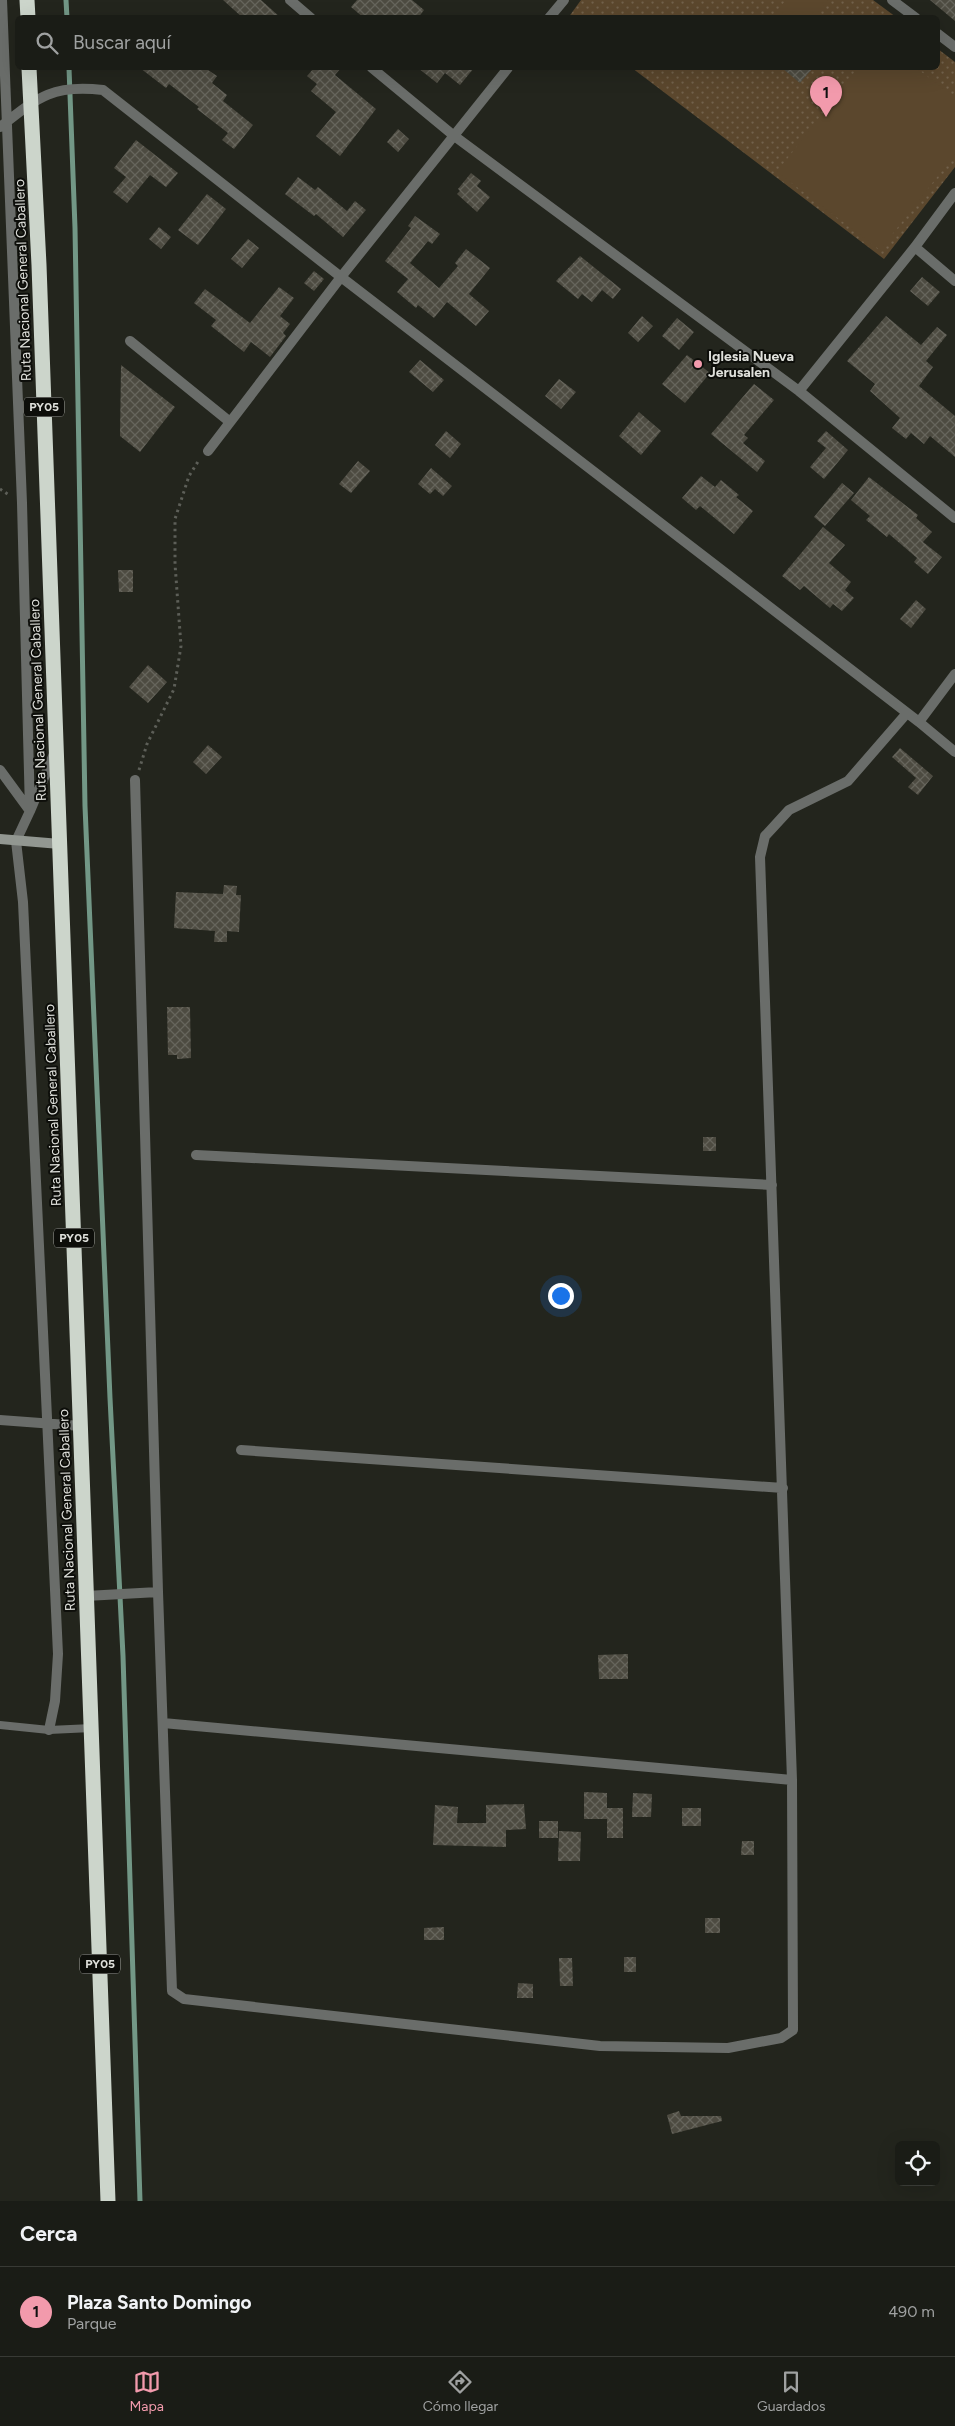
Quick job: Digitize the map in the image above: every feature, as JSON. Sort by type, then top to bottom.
[{"type":"highway","points":[[27,0],[28,15]]},
{"type":"highway","name":"Ruta Nacional General Caballero","points":[[30,70],[39,265],[108,2201]]},
{"type":"street","points":[[2,0],[4,123],[22,503],[30,812]]},
{"type":"street","points":[[290,0],[308,15]]},
{"type":"street","points":[[552,15],[564,0]]},
{"type":"street","points":[[892,0],[912,15]]},
{"type":"street","points":[[940,36],[955,47]]},
{"type":"street","points":[[374,70],[453,135],[799,391],[955,518]]},
{"type":"street","points":[[208,451],[341,277],[506,70]]},
{"type":"street","points":[[4,123],[31,103],[56,90],[85,88],[103,90],[341,277],[919,722],[955,752]]},
{"type":"street","points":[[799,391],[955,193]]},
{"type":"street","points":[[914,247],[955,281]]},
{"type":"street","points":[[130,341],[230,422]]},
{"type":"street","points":[[919,722],[955,674]]},
{"type":"street","points":[[135,780],[158,1592],[172,1992],[184,1999],[600,2046],[728,2048],[781,2038],[793,2030],[792,1780],[760,857],[765,836],[789,810],[848,780],[907,713]]},
{"type":"street","points":[[49,1730],[55,1701],[58,1654],[23,902],[16,841],[56,748]]},
{"type":"street","points":[[0,770],[30,812]]},
{"type":"street","points":[[0,840],[60,844]]},
{"type":"street","points":[[196,1155],[772,1185]]},
{"type":"street","points":[[0,1420],[81,1426]]},
{"type":"street","points":[[241,1450],[783,1488]]},
{"type":"street","points":[[86,1596],[158,1592]]},
{"type":"street","points":[[163,1723],[792,1780]]},
{"type":"lane","points":[[0,1725],[49,1730],[92,1728]]},
{"type":"path","points":[[135,780],[147,744],[174,690],[181,646],[176,564],[176,519],[189,476],[200,459],[208,451]]},
{"type":"shaded area","points":[[581,0],[873,0],[893,15],[570,15]]},
{"type":"shaded area","points":[[786,0],[828,0],[816,15],[775,15]]},
{"type":"shaded area","points":[[940,51],[955,62],[955,167],[884,259],[635,70],[940,70]]},
{"type":"shaded area","points":[[856,70],[919,70],[955,97],[955,154],[880,250],[777,172]]},
{"type":"building","points":[[223,0],[261,0],[278,15],[240,15]]},
{"type":"building","points":[[357,0],[412,0],[424,10],[420,15],[360,15],[351,7]]},
{"type":"building","points":[[930,0],[955,0],[955,21]]},
{"type":"building","points":[[143,70],[208,70],[217,76],[212,83],[227,95],[223,101],[253,125],[234,149],[222,140],[228,133],[169,84],[166,88]]},
{"type":"building","points":[[312,70],[339,70],[335,75],[376,109],[340,156],[316,136],[336,112],[311,91],[317,84],[307,76]]},
{"type":"building","points":[[421,70],[472,70],[460,85],[445,73],[437,83]]},
{"type":"building","points":[[784,70],[811,70],[800,83]]},
{"type":"building","points":[[398,129],[409,139],[398,152],[387,142]]},
{"type":"building","points":[[136,140],[178,173],[166,187],[150,175],[127,203],[113,192],[126,177],[114,168]]},
{"type":"building","points":[[471,173],[481,181],[477,186],[490,197],[477,212],[457,194],[460,191],[458,189]]},
{"type":"building","points":[[298,177],[315,190],[318,187],[347,211],[355,201],[366,210],[343,237],[316,214],[314,216],[285,194]]},
{"type":"building","points":[[207,194],[226,209],[198,245],[178,230]]},
{"type":"building","points":[[415,216],[440,234],[432,244],[428,241],[410,263],[439,288],[458,266],[455,263],[466,249],[490,268],[469,294],[489,311],[476,326],[447,302],[434,318],[418,305],[416,308],[397,292],[408,279],[385,261],[411,228],[408,226]]},
{"type":"building","points":[[159,227],[171,237],[161,249],[149,239]]},
{"type":"building","points":[[248,239],[259,248],[242,268],[231,259]]},
{"type":"building","points":[[580,256],[621,289],[613,299],[602,290],[592,302],[582,294],[578,299],[556,281]]},
{"type":"building","points":[[314,271],[324,279],[314,291],[304,283]]},
{"type":"building","points":[[922,277],[940,292],[928,306],[910,291]]},
{"type":"building","points":[[279,287],[294,298],[280,316],[290,324],[283,333],[286,336],[270,357],[251,342],[244,352],[211,326],[216,320],[194,303],[205,289],[250,323]]},
{"type":"building","points":[[642,316],[653,326],[638,342],[628,333]]},
{"type":"building","points":[[886,316],[921,345],[937,327],[947,335],[926,361],[933,367],[919,386],[955,416],[955,457],[930,436],[924,444],[911,433],[906,439],[892,428],[900,418],[870,391],[875,384],[847,361]]},
{"type":"building","points":[[677,318],[694,332],[679,350],[662,336]]},
{"type":"building","points":[[687,355],[710,373],[685,403],[662,384]]},
{"type":"building","points":[[420,360],[444,380],[433,392],[409,372]]},
{"type":"building","points":[[121,365],[175,407],[140,452],[120,436]]},
{"type":"building","points":[[559,379],[576,392],[561,409],[545,396]]},
{"type":"building","points":[[754,384],[774,400],[744,435],[748,438],[743,443],[765,461],[757,472],[711,434]]},
{"type":"building","points":[[639,412],[661,431],[641,455],[619,436]]},
{"type":"building","points":[[446,431],[461,444],[450,458],[435,445]]},
{"type":"building","points":[[826,431],[848,450],[824,479],[810,467],[826,448],[817,441]]},
{"type":"building","points":[[358,461],[370,471],[351,493],[339,484]]},
{"type":"building","points":[[431,468],[452,486],[443,496],[435,489],[430,494],[418,484]]},
{"type":"building","points":[[701,476],[715,487],[721,480],[739,495],[736,497],[753,511],[734,534],[700,506],[696,510],[682,498]]},
{"type":"building","points":[[869,477],[918,515],[916,518],[932,532],[923,542],[942,557],[928,574],[914,562],[917,558],[889,534],[887,537],[866,520],[870,516],[851,500]]},
{"type":"building","points":[[842,483],[854,493],[825,526],[814,517]]},
{"type":"building","points":[[823,527],[845,545],[829,563],[851,582],[845,590],[854,598],[842,611],[833,604],[830,608],[804,586],[800,590],[782,576]]},
{"type":"building","points":[[118,570],[133,570],[133,592],[119,592]]},
{"type":"building","points":[[916,600],[926,609],[911,628],[900,619]]},
{"type":"building","points":[[148,665],[167,682],[148,703],[129,687]]},
{"type":"building","points":[[208,745],[222,757],[206,774],[193,762]]},
{"type":"building","points":[[900,748],[933,776],[918,795],[908,787],[916,778],[892,757]]},
{"type":"building","points":[[224,885],[237,886],[236,895],[241,895],[239,932],[227,931],[227,942],[214,942],[215,931],[174,928],[176,892],[223,894]]},
{"type":"building","points":[[167,1007],[190,1007],[191,1058],[177,1059],[177,1055],[168,1055]]},
{"type":"building","points":[[703,1137],[716,1137],[716,1151],[703,1151]]},
{"type":"building","points":[[628,1654],[628,1679],[599,1679],[598,1655]]},
{"type":"building","points":[[584,1792],[607,1793],[607,1819],[584,1819]]},
{"type":"building","points":[[633,1793],[652,1794],[651,1817],[632,1817]]},
{"type":"building","points":[[524,1804],[526,1829],[506,1830],[506,1847],[433,1845],[435,1805],[458,1807],[457,1823],[486,1823],[486,1805]]},
{"type":"building","points":[[607,1808],[623,1808],[623,1838],[607,1838]]},
{"type":"building","points":[[682,1808],[701,1808],[701,1826],[682,1826]]},
{"type":"building","points":[[539,1821],[558,1821],[558,1838],[539,1838]]},
{"type":"building","points":[[559,1831],[581,1832],[580,1861],[558,1861]]},
{"type":"building","points":[[742,1841],[754,1841],[754,1855],[741,1855]]},
{"type":"building","points":[[705,1918],[720,1918],[720,1933],[705,1933]]},
{"type":"building","points":[[444,1927],[444,1940],[424,1940],[424,1928]]},
{"type":"building","points":[[624,1957],[636,1957],[636,1972],[624,1972]]},
{"type":"building","points":[[559,1958],[572,1958],[573,1986],[560,1986]]},
{"type":"building","points":[[518,1983],[533,1984],[533,1998],[517,1998]]},
{"type":"building","points":[[679,2111],[681,2116],[721,2116],[722,2121],[672,2134],[667,2115]]},
{"type":"waterway","points":[[66,0],[67,15]]},
{"type":"waterway","points":[[69,70],[75,228],[85,806],[123,1656],[140,2201]]},
{"type":"place","name":"Plaza Santo Domingo","points":[[826,117]]},
{"type":"place","name":"Iglesia Nueva Jerusalen","points":[[698,364]]}]
